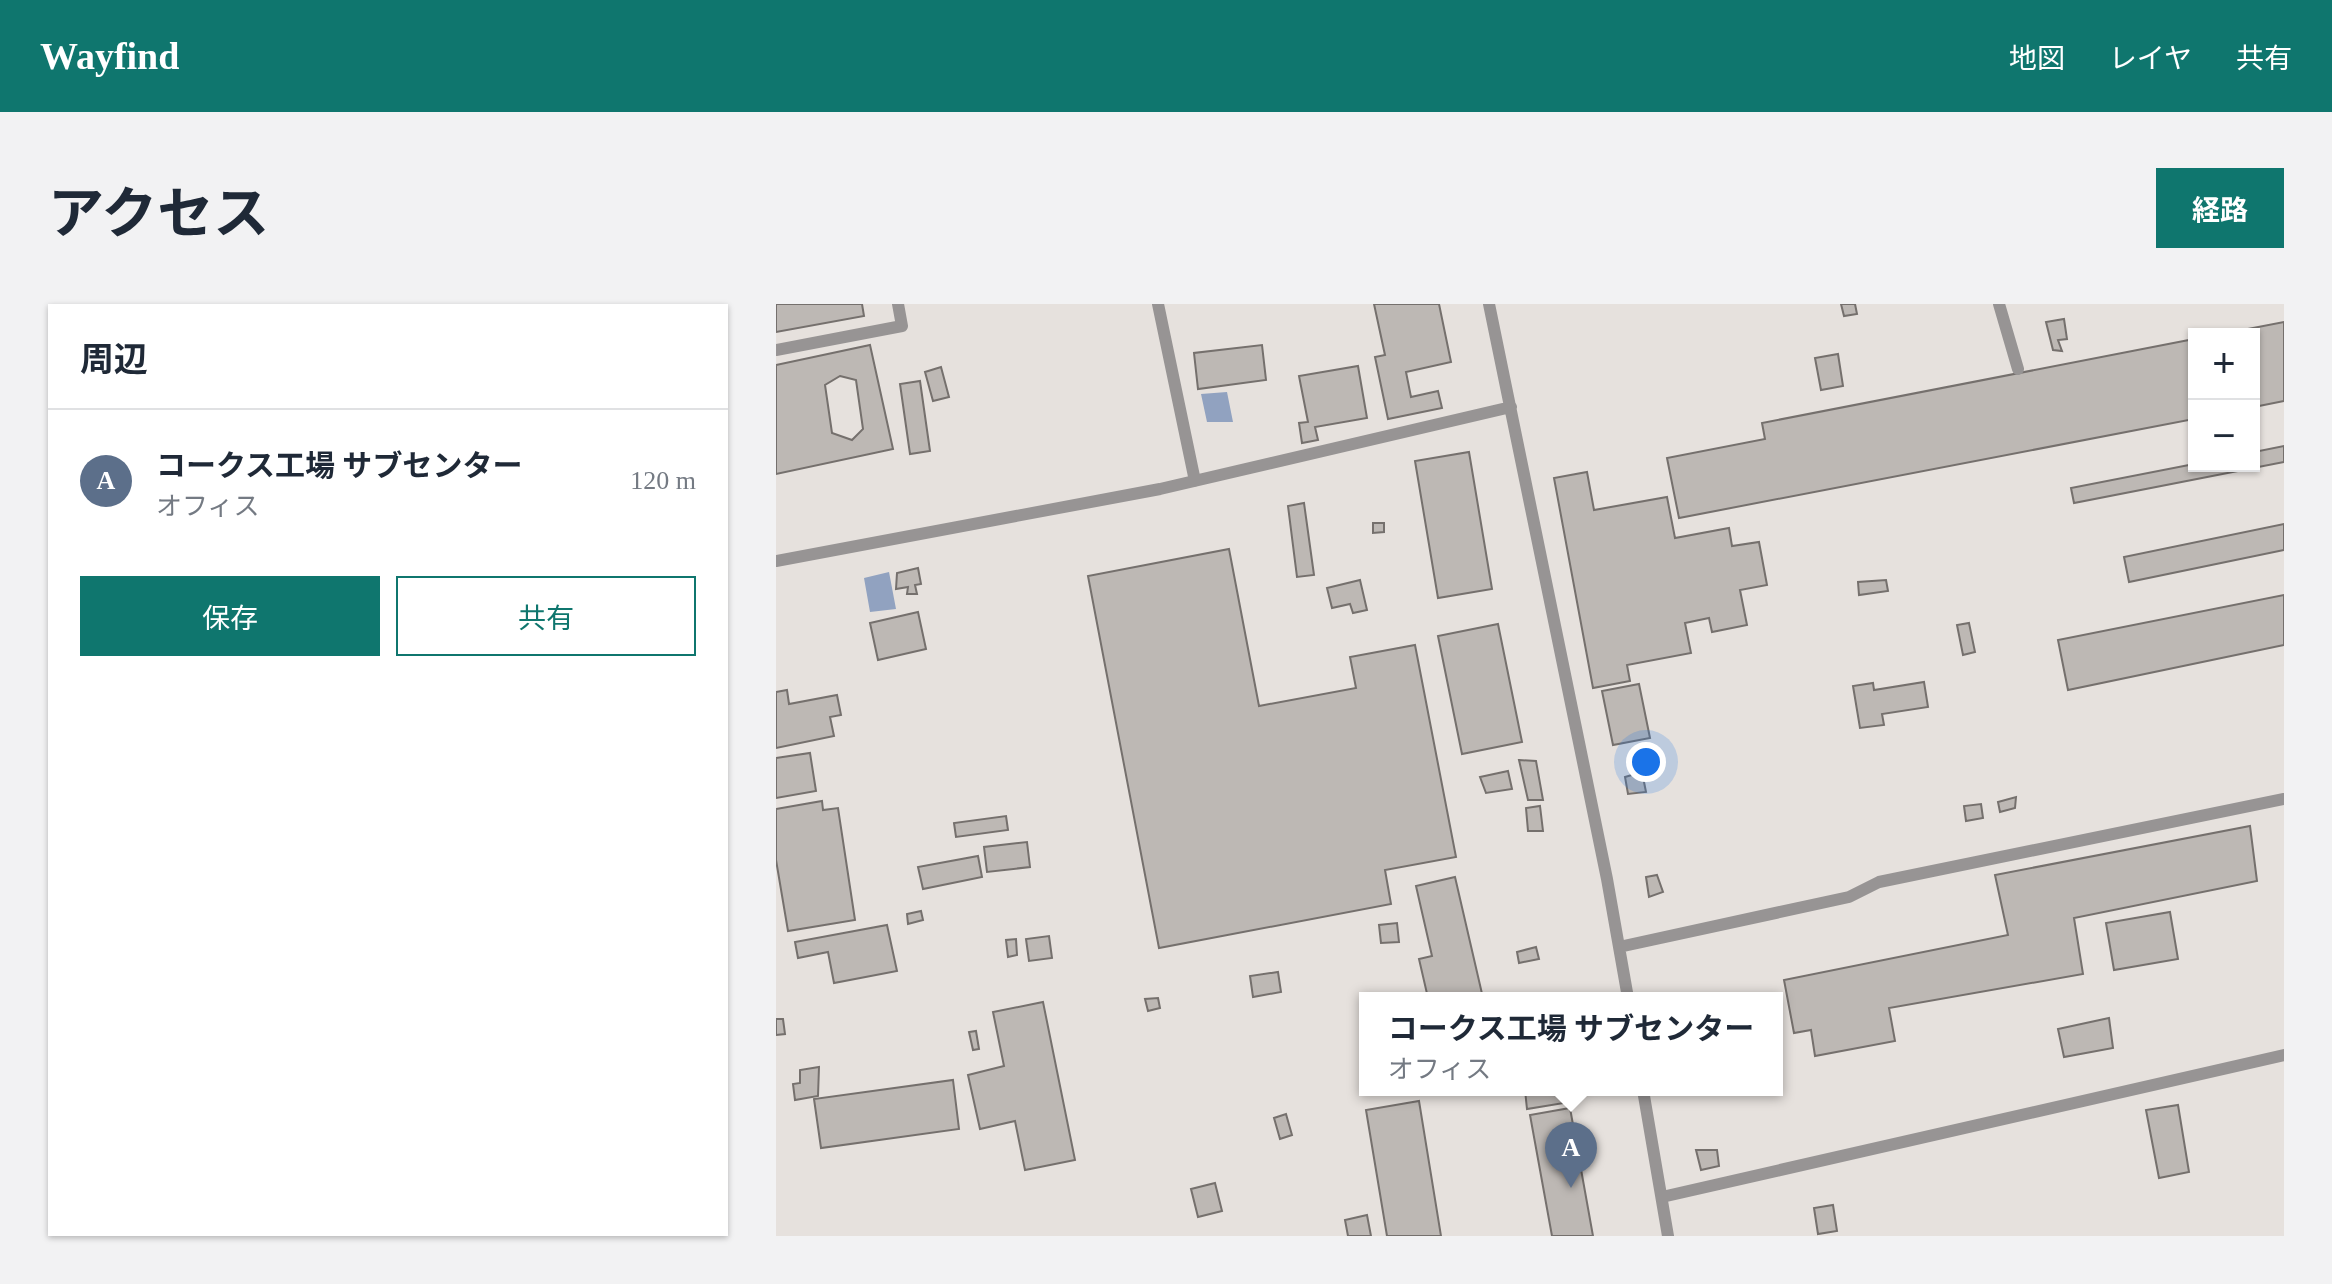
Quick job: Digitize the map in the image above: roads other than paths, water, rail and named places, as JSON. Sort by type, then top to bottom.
[{"type":"lane","points":[[776,350],[902,326],[898,304]]},
{"type":"lane","points":[[1158,304],[1195,481]]},
{"type":"lane","points":[[1489,304],[1627,992]]},
{"type":"lane","points":[[1999,304],[2018,369]]},
{"type":"lane","points":[[776,561],[1195,481],[1511,407]]},
{"type":"lane","points":[[1619,947],[1849,897],[1879,882],[2284,799]]},
{"type":"lane","points":[[1662,1197],[2284,1055]]},
{"type":"lane","points":[[1644,1096],[1668,1236]]},
{"type":"water","points":[[1227,392],[1233,422],[1207,422],[1201,394]]},
{"type":"water","points":[[889,572],[896,609],[870,612],[864,578]]},
{"type":"place","name":"コークス工場 サブセンター","points":[[1571,1188]]}]
